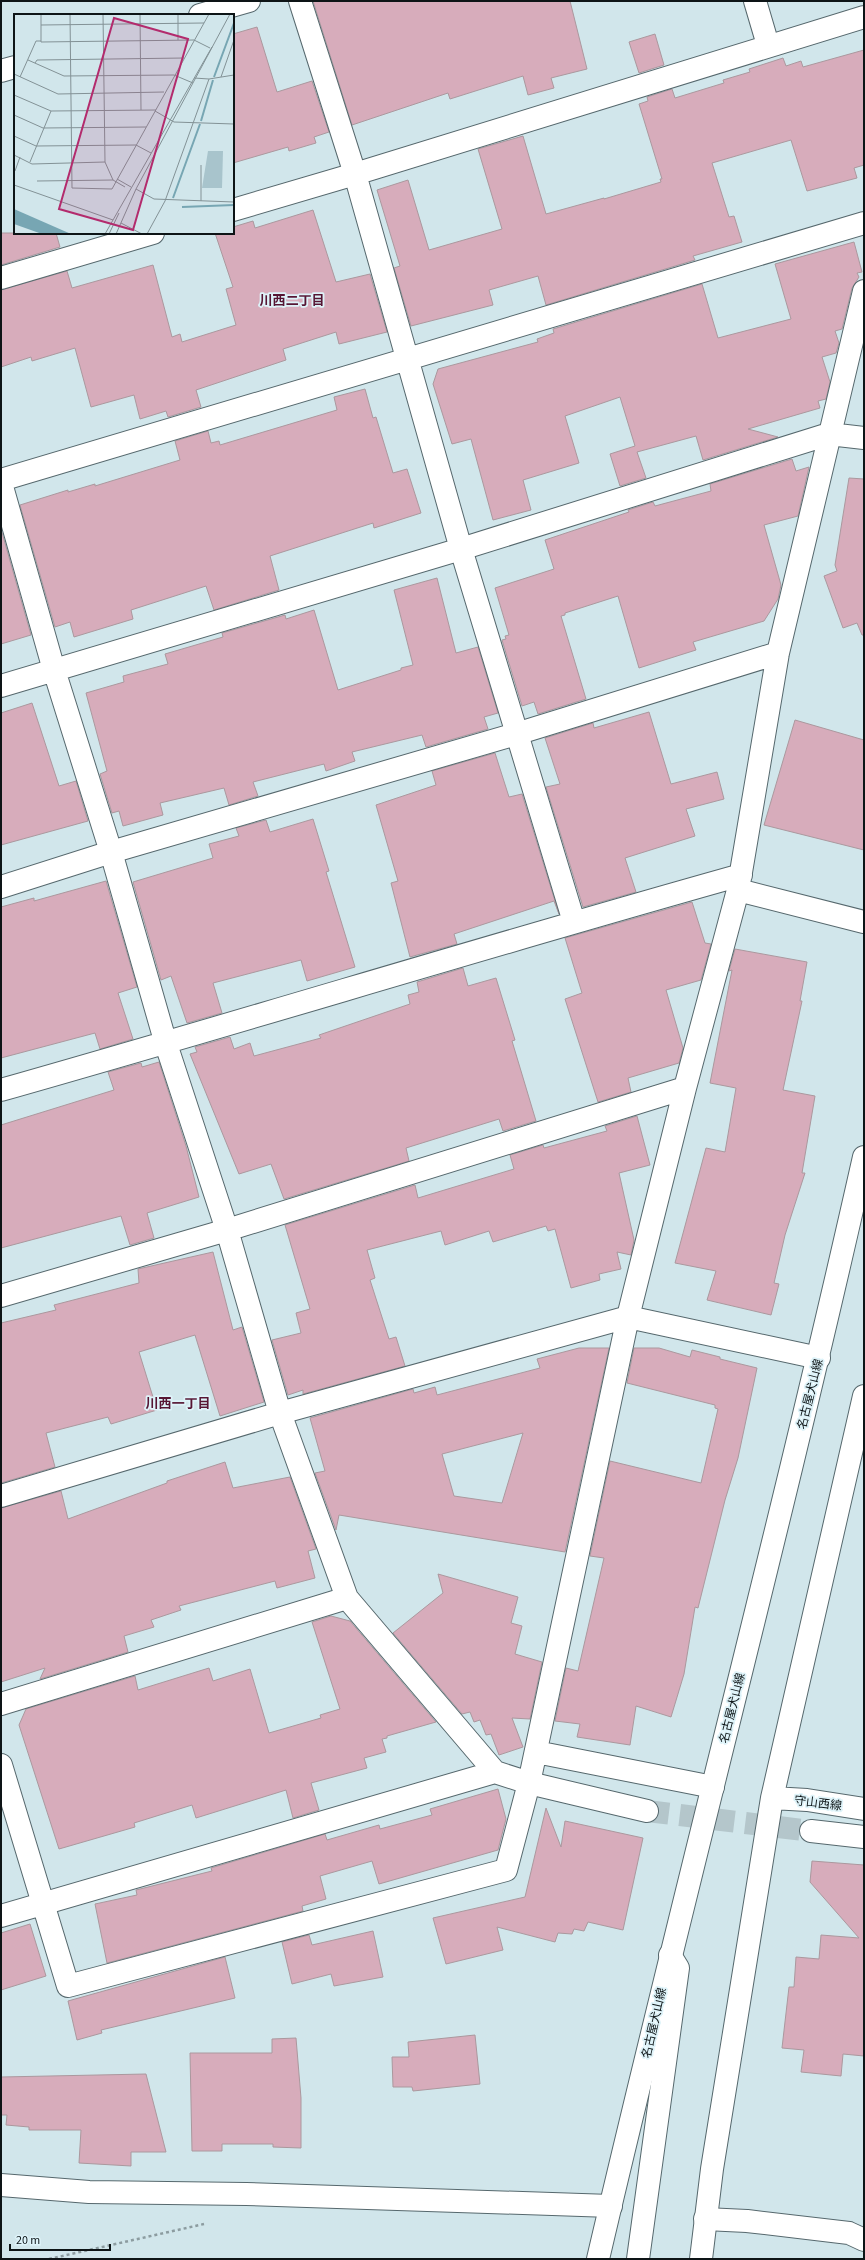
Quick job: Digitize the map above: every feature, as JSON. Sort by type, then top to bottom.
[{"type":"street","points":[[204,14],[249,1]]},
{"type":"street","points":[[300,1],[355,174],[460,548],[574,922]]},
{"type":"street","points":[[755,1],[768,45]]},
{"type":"street","points":[[234,210],[355,174],[864,16]]},
{"type":"street","points":[[1,72],[14,68]]},
{"type":"street","points":[[1,480],[864,223]]},
{"type":"street","points":[[1,278],[150,234]]},
{"type":"street","points":[[1,1765],[68,1986],[506,1870],[536,1752],[628,1317],[685,1088],[740,883],[778,653],[864,291]]},
{"type":"street","points":[[1,686],[460,548],[829,434],[864,438]]},
{"type":"street","points":[[1,483],[54,670],[111,852],[166,1044],[227,1230],[280,1413],[347,1598],[495,1772],[529,1783],[647,1811]]},
{"type":"street","points":[[1,887],[111,852],[516,734],[778,653]]},
{"type":"street","points":[[1,1090],[166,1044],[574,922],[740,883],[864,922]]},
{"type":"street","points":[[1,1296],[227,1230],[685,1088]]},
{"type":"street","name":"名古屋犬山線","points":[[598,2259],[670,1955],[819,1358],[864,1157]]},
{"type":"street","points":[[1,1496],[280,1413],[628,1317],[819,1358]]},
{"type":"street","points":[[701,2259],[772,1798],[864,1396]]},
{"type":"street","points":[[1,1704],[347,1598]]},
{"type":"street","points":[[536,1752],[713,1787]]},
{"type":"street","points":[[1,1916],[495,1772]]},
{"type":"street","name":"守山西線","points":[[772,1798],[807,1800],[864,1810]]},
{"type":"street","points":[[811,1831],[864,1837]]},
{"type":"street","points":[[638,2259],[643,2232],[678,1968],[670,1955]]},
{"type":"street","points":[[1,2185],[89,2192],[246,2194],[611,2206]]},
{"type":"street","points":[[705,2227],[747,2221],[849,2233],[864,2240]]},
{"type":"path","points":[[49,2259],[210,2223]]},
{"type":"building","points":[[313,1],[570,1],[587,69],[551,78],[554,88],[528,95],[523,76],[450,99],[448,93],[352,125]]},
{"type":"building","points":[[257,27],[277,92],[312,81],[329,132],[314,137],[316,143],[289,151],[288,147],[234,163],[234,34]]},
{"type":"building","points":[[655,34],[664,65],[639,73],[629,42]]},
{"type":"building","points":[[864,50],[864,165],[854,168],[857,178],[807,191],[791,140],[712,163],[729,217],[734,216],[742,242],[693,256],[695,260],[546,305],[538,276],[489,290],[493,305],[411,326],[394,268],[400,266],[377,190],[408,180],[429,250],[502,229],[478,149],[523,136],[546,214],[661,182],[660,179],[662,179],[639,104],[648,101],[647,97],[672,89],[675,98],[724,83],[723,80],[750,72],[749,69],[783,58],[786,66],[801,61],[803,67]]},
{"type":"building","points":[[313,210],[336,282],[370,274],[387,332],[339,344],[336,332],[283,349],[286,360],[196,390],[201,407],[168,417],[166,411],[140,419],[134,395],[91,407],[75,348],[32,361],[31,357],[1,367],[1,290],[67,271],[72,288],[153,265],[172,337],[180,334],[182,342],[236,325],[226,289],[233,287],[215,234],[234,234],[234,227],[253,221],[255,228]]},
{"type":"building","points":[[1,233],[56,234],[60,247],[1,265]]},
{"type":"building","points":[[854,242],[862,272],[857,273],[859,277],[852,288],[842,329],[835,331],[839,343],[836,353],[822,357],[830,382],[826,399],[818,401],[820,408],[748,429],[778,437],[703,460],[696,436],[637,452],[646,478],[620,486],[610,454],[635,446],[620,397],[565,416],[579,463],[523,480],[531,510],[493,520],[471,439],[452,444],[433,384],[438,369],[538,342],[537,339],[554,333],[553,329],[702,284],[718,338],[791,319],[775,264]]},
{"type":"building","points":[[365,389],[373,418],[376,417],[393,473],[407,469],[421,513],[374,528],[373,523],[270,556],[279,590],[214,610],[206,586],[131,610],[133,619],[74,637],[70,622],[55,627],[20,505],[68,490],[68,492],[95,484],[95,486],[180,460],[175,441],[208,431],[211,443],[219,441],[220,445],[337,410],[334,397]]},
{"type":"building","points":[[792,459],[796,471],[809,467],[798,516],[764,525],[781,585],[778,599],[764,621],[693,642],[696,650],[639,668],[618,596],[565,613],[565,615],[561,616],[586,699],[538,714],[534,702],[522,706],[502,640],[506,639],[505,636],[509,635],[495,588],[554,569],[545,540],[629,512],[628,510],[653,502],[655,506],[711,491],[710,484]]},
{"type":"building","points":[[849,478],[864,479],[864,635],[862,635],[857,623],[843,628],[824,576],[837,571],[835,565]]},
{"type":"building","points":[[1,529],[31,635],[1,644]]},
{"type":"building","points":[[437,578],[456,653],[478,647],[498,713],[484,717],[488,729],[426,747],[422,735],[352,752],[355,761],[326,771],[324,764],[253,782],[258,796],[229,805],[224,788],[160,803],[163,815],[123,826],[119,811],[112,813],[100,774],[107,771],[86,693],[124,682],[123,676],[168,664],[165,654],[223,637],[222,633],[285,615],[286,619],[314,610],[338,690],[401,670],[401,668],[413,665],[394,590]]},
{"type":"building","points":[[32,703],[59,786],[76,781],[88,821],[1,845],[1,713]]},
{"type":"building","points":[[649,712],[671,784],[717,772],[724,799],[686,809],[695,836],[625,858],[636,892],[583,907],[546,787],[560,784],[545,738],[593,723],[594,728]]},
{"type":"building","points":[[795,720],[864,740],[864,850],[764,825]]},
{"type":"building","points":[[495,753],[509,797],[522,794],[559,914],[554,901],[454,934],[457,944],[410,957],[391,883],[398,881],[376,805],[436,785],[432,771]]},
{"type":"building","points":[[313,819],[329,871],[326,872],[355,967],[307,981],[301,960],[213,983],[222,1013],[187,1023],[171,976],[161,980],[133,882],[213,858],[209,844],[239,836],[236,828],[266,820],[270,832]]},
{"type":"building","points":[[106,881],[137,987],[118,993],[133,1039],[100,1049],[95,1033],[1,1058],[1,907],[34,898],[34,901]]},
{"type":"building","points":[[692,902],[705,943],[711,944],[701,980],[666,990],[683,1048],[679,1063],[628,1078],[631,1092],[598,1102],[565,999],[582,993],[565,938]]},
{"type":"building","points":[[735,949],[807,962],[800,1001],[802,1001],[783,1090],[815,1096],[802,1173],[805,1173],[785,1235],[774,1283],[779,1284],[771,1315],[707,1300],[716,1271],[675,1263],[706,1148],[725,1152],[736,1088],[710,1083],[732,970],[729,971]]},
{"type":"building","points":[[463,968],[468,986],[496,978],[515,1040],[512,1041],[536,1121],[503,1131],[499,1119],[406,1148],[409,1161],[284,1199],[271,1164],[239,1174],[190,1054],[197,1052],[195,1047],[230,1037],[234,1049],[250,1043],[254,1056],[321,1038],[319,1035],[410,1004],[408,995],[419,992],[417,982]]},
{"type":"building","points":[[159,1062],[186,1146],[199,1197],[147,1213],[154,1238],[130,1245],[121,1216],[1,1248],[1,1125],[114,1090],[108,1072],[141,1063],[142,1067]]},
{"type":"building","points":[[637,1116],[650,1165],[619,1173],[634,1240],[631,1255],[617,1252],[621,1269],[599,1274],[600,1280],[571,1288],[555,1229],[548,1231],[546,1226],[493,1242],[489,1231],[445,1245],[441,1231],[367,1250],[375,1278],[370,1280],[389,1339],[396,1337],[405,1366],[303,1394],[303,1390],[288,1395],[272,1340],[301,1333],[296,1313],[310,1309],[285,1225],[415,1185],[418,1198],[514,1169],[510,1155],[543,1145],[544,1148],[607,1131],[605,1126]]},
{"type":"building","points":[[213,1252],[233,1330],[242,1327],[264,1402],[220,1416],[195,1335],[139,1352],[157,1410],[111,1424],[108,1417],[46,1433],[55,1467],[1,1483],[1,1323],[56,1310],[54,1305],[139,1283],[138,1269]]},
{"type":"building","points":[[579,1348],[609,1348],[565,1552],[339,1515],[336,1530],[315,1473],[325,1471],[310,1418],[413,1389],[414,1393],[435,1387],[437,1395],[540,1368],[537,1359]],"holes":[[[523,1433],[502,1503],[454,1496],[442,1454]]]},
{"type":"building","points":[[634,1348],[659,1348],[690,1357],[692,1350],[720,1357],[720,1359],[757,1368],[738,1458],[725,1500],[698,1608],[695,1607],[684,1674],[671,1717],[636,1706],[630,1745],[577,1737],[580,1724],[555,1721],[566,1668],[578,1671],[604,1558],[590,1556],[610,1461],[701,1483],[718,1409],[715,1408],[715,1405],[627,1383]]},
{"type":"building","points":[[225,1462],[233,1488],[290,1477],[316,1549],[308,1551],[315,1578],[277,1588],[275,1581],[179,1606],[181,1610],[151,1620],[154,1627],[124,1636],[128,1652],[40,1679],[45,1668],[1,1682],[1,1508],[61,1491],[68,1519],[167,1483],[167,1481]]},
{"type":"building","points":[[438,1574],[518,1597],[511,1623],[522,1626],[515,1654],[542,1662],[530,1719],[512,1718],[523,1747],[499,1755],[491,1734],[486,1735],[480,1720],[474,1722],[470,1712],[462,1714],[393,1633],[443,1593]]},
{"type":"building","points":[[331,1616],[350,1621],[436,1722],[387,1736],[387,1738],[382,1739],[386,1752],[364,1758],[367,1768],[311,1783],[319,1810],[293,1818],[286,1790],[196,1818],[192,1805],[134,1823],[135,1827],[59,1849],[19,1725],[26,1709],[135,1676],[138,1690],[209,1668],[213,1681],[250,1669],[269,1733],[321,1718],[320,1715],[340,1709],[312,1622]]},
{"type":"building","points":[[498,1789],[506,1819],[498,1850],[379,1884],[372,1861],[320,1876],[326,1899],[302,1906],[303,1911],[107,1963],[95,1904],[137,1895],[136,1890],[212,1871],[211,1868],[325,1834],[327,1840],[379,1825],[380,1829],[432,1815],[430,1809]]},
{"type":"building","points":[[546,1808],[561,1847],[565,1821],[643,1838],[623,1930],[588,1922],[584,1931],[574,1929],[572,1934],[558,1933],[555,1942],[497,1927],[503,1950],[446,1964],[433,1918],[525,1897]]},
{"type":"building","points":[[812,1861],[864,1865],[864,2056],[843,2054],[841,2076],[801,2072],[804,2050],[782,2048],[789,1987],[794,1987],[796,1957],[819,1959],[821,1935],[859,1938],[810,1882]]},
{"type":"building","points":[[30,1924],[46,1976],[1,1990],[1,1933]]},
{"type":"building","points":[[373,1931],[383,1977],[334,1986],[331,1974],[292,1984],[282,1942],[309,1935],[312,1945]]},
{"type":"building","points":[[225,1957],[235,1998],[101,2030],[102,2033],[77,2040],[68,2001]]},
{"type":"building","points":[[475,2035],[480,2084],[413,2091],[412,2087],[393,2087],[392,2057],[409,2057],[408,2042]]},
{"type":"building","points":[[296,2038],[301,2098],[301,2148],[273,2147],[273,2144],[222,2144],[222,2151],[192,2151],[190,2053],[272,2053],[272,2039]]},
{"type":"building","points":[[146,2074],[166,2152],[131,2152],[131,2166],[79,2163],[81,2130],[29,2130],[29,2127],[6,2125],[7,2115],[1,2115],[1,2077]]},
{"type":"tunnel","points":[[647,1811],[811,1831]]},
{"type":"district","name":"川西二丁目","points":[[292,300]]},
{"type":"district","name":"川西一丁目","points":[[178,1403]]}]
